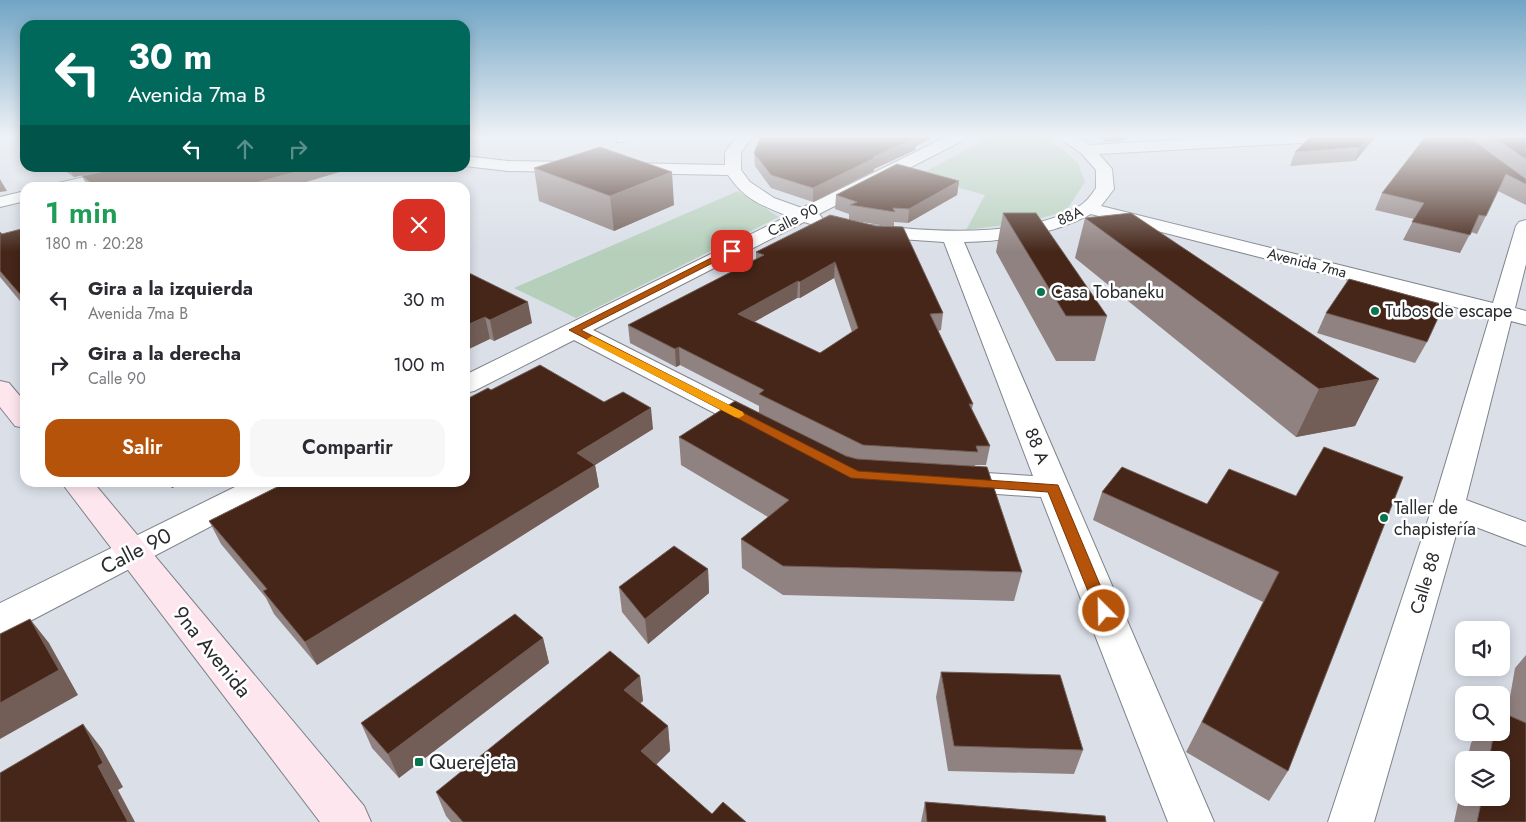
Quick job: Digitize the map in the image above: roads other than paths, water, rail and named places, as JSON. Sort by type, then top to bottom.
[{"type":"main road","points":[[0,389],[20,414]]},
{"type":"main road","name":"9na Avenida","points":[[80,487],[348,822]]},
{"type":"street","points":[[84,182],[115,174]]},
{"type":"street","points":[[736,174],[744,186],[768,202],[802,216],[828,223]]},
{"type":"street","name":"Calle 90","points":[[470,382],[885,174]]},
{"type":"street","name":"88A","points":[[855,229],[898,235],[952,237],[1009,233],[1056,223],[1088,208],[1105,189],[1104,174]]},
{"type":"street","points":[[0,202],[20,197]]},
{"type":"street","name":"Avenida 7ma","points":[[1088,208],[1514,315]]},
{"type":"street","name":"Calle 88","points":[[1351,822],[1449,505],[1514,315],[1526,226]]},
{"type":"street","name":"88 A","points":[[952,237],[1191,822]]},
{"type":"street","points":[[574,330],[785,438]]},
{"type":"street","points":[[934,480],[1053,488]]},
{"type":"street","name":"Calle 90","points":[[0,620],[262,487]]},
{"type":"street","points":[[1449,505],[1526,534]]},
{"type":"place","name":"Casa Tobaneku","points":[[1041,292]]},
{"type":"place","name":"Tubos de escape","points":[[1375,311]]},
{"type":"place","name":"Taller de chapistería","points":[[1384,518]]},
{"type":"place","name":"Querejeta","points":[[419,762]]}]
